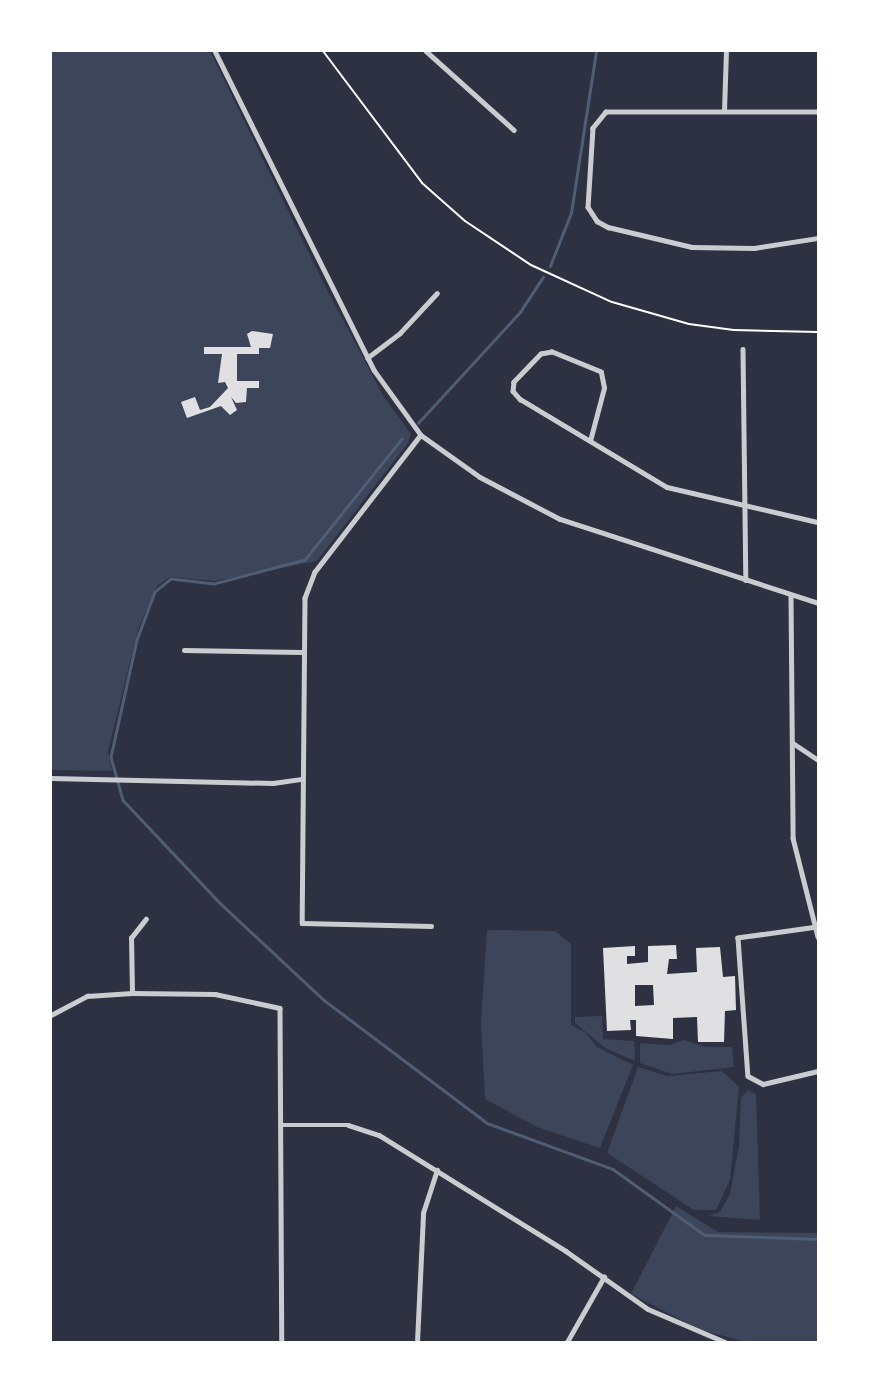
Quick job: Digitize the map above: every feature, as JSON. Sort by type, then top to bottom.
[{"type":"street","points":[[215,51],[367,358],[397,408],[421,435],[480,477],[559,519],[818,603]]},
{"type":"street","points":[[426,51],[514,130]]},
{"type":"street","points":[[724,111],[726,51]]},
{"type":"street","points":[[818,112],[610,111],[600,116],[593,128],[589,207],[593,216],[622,232],[692,247],[754,248],[818,237]]},
{"type":"street","points":[[367,358],[400,333],[437,293]]},
{"type":"street","points":[[743,349],[746,580]]},
{"type":"street","points":[[590,441],[604,382],[597,368],[546,352],[514,382],[513,391],[520,399],[590,441],[667,487],[743,507],[818,522]]},
{"type":"street","points":[[421,435],[315,572],[305,598],[302,652],[302,923],[431,926]]},
{"type":"street","points":[[791,595],[793,838],[818,937]]},
{"type":"street","points":[[184,650],[302,652]]},
{"type":"street","points":[[793,743],[818,760]]},
{"type":"street","points":[[51,778],[272,783],[302,779]]},
{"type":"street","points":[[132,993],[131,939],[146,919]]},
{"type":"street","points":[[817,927],[738,938],[748,1076],[763,1084],[818,1071]]},
{"type":"street","points":[[51,1015],[87,996],[132,993],[215,995],[280,1008],[282,1342]]},
{"type":"street","points":[[281,1125],[360,1128],[437,1170],[663,1317],[724,1342]]},
{"type":"street","points":[[417,1342],[423,1213],[437,1170]]},
{"type":"street","points":[[567,1342],[604,1277]]},
{"type":"path","points":[[323,51],[422,183],[465,221],[531,265],[587,293],[663,317],[724,330],[818,332]]},
{"type":"shaded area","points":[[51,51],[210,51],[325,286],[384,397],[411,434],[408,443],[317,561],[215,581],[170,577],[157,586],[138,629],[108,751],[112,771],[51,770]]},
{"type":"shaded area","points":[[487,930],[555,931],[571,944],[571,1025],[585,1032],[597,1047],[633,1065],[600,1148],[537,1127],[485,1099],[481,1023]]},
{"type":"shaded area","points":[[602,1016],[603,1039],[634,1041],[635,1061],[605,1048],[575,1023],[575,1017]]},
{"type":"shaded area","points":[[684,1040],[706,1047],[732,1047],[734,1067],[672,1074],[640,1063],[640,1043],[670,1045]]},
{"type":"shaded area","points":[[638,1067],[667,1076],[722,1071],[739,1087],[730,1180],[716,1210],[694,1210],[607,1153]]},
{"type":"shaded area","points":[[748,1090],[756,1094],[760,1220],[708,1216],[720,1212],[730,1194],[739,1145],[741,1098]]},
{"type":"shaded area","points":[[676,1206],[718,1232],[818,1233],[818,1342],[746,1342],[701,1330],[631,1294]]},
{"type":"building","points":[[252,331],[273,334],[270,348],[259,348],[259,354],[237,354],[237,381],[259,381],[259,388],[247,388],[246,402],[236,403],[231,397],[237,410],[230,415],[221,406],[187,418],[181,402],[195,397],[200,410],[210,407],[228,388],[225,382],[218,383],[222,354],[204,354],[204,347],[251,347],[247,334]]},
{"type":"building","points":[[676,945],[677,959],[669,959],[667,974],[697,972],[696,948],[720,947],[723,977],[735,976],[736,1010],[725,1011],[724,1042],[698,1042],[697,1017],[673,1018],[673,1039],[636,1036],[636,1020],[630,1020],[631,1030],[607,1031],[603,948],[635,946],[635,956],[627,956],[627,964],[648,962],[648,946]],"holes":[[[635,985],[653,985],[654,1005],[635,1006]]]},
{"type":"waterway","points":[[550,266],[571,213],[596,51]]},
{"type":"waterway","points":[[418,423],[520,312],[543,277]]},
{"type":"waterway","points":[[402,439],[305,560],[214,584],[171,579],[155,592],[137,640],[111,757],[123,800],[220,903],[324,1000],[487,1123],[613,1169],[705,1235],[818,1239]]}]
